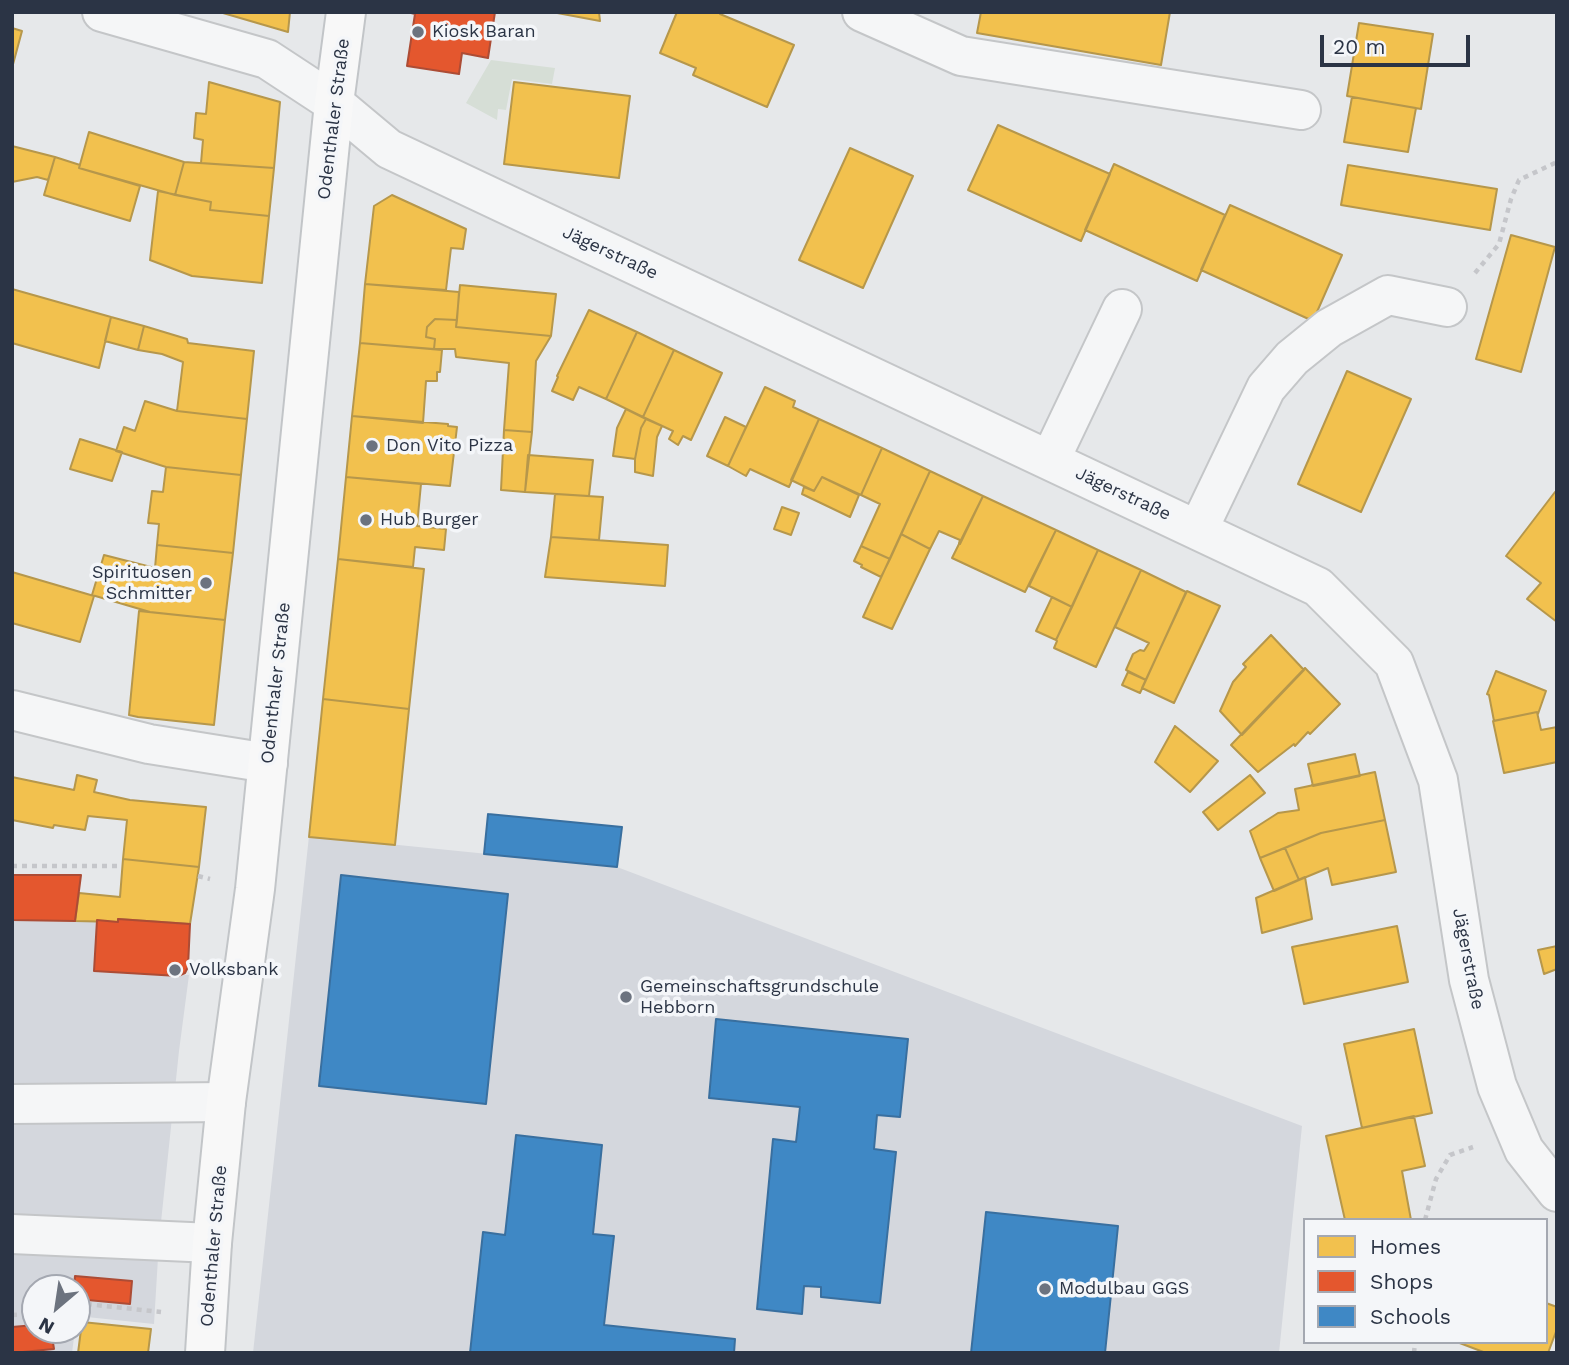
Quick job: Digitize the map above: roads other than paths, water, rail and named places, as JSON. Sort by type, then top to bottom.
[{"type":"main road","name":"Odenthaler Straße","points":[[206,1336],[226,1102],[255,889],[334,103],[346,12]]},
{"type":"street","name":"Jägerstraße","points":[[102,12],[267,58],[334,103],[389,149],[1318,587],[1394,663],[1438,780],[1469,980],[1497,1086],[1524,1150],[1557,1192]]},
{"type":"street","points":[[862,12],[961,56],[1301,110]]},
{"type":"street","points":[[1198,530],[1266,388],[1292,358],[1329,328],[1388,295],[1447,307]]},
{"type":"street","points":[[1050,460],[1122,309]]},
{"type":"street","points":[[12,709],[149,744],[268,763]]},
{"type":"street","points":[[12,1104],[226,1102]]},
{"type":"street","points":[[12,1234],[212,1243]]},
{"type":"place","name":"Kiosk Baran","points":[[418,32]]},
{"type":"place","name":"Don Vito Pizza","points":[[372,446]]},
{"type":"place","name":"Hub Burger","points":[[366,520]]},
{"type":"place","name":"Spirituosen Schmitter","points":[[206,583]]},
{"type":"place","name":"Volksbank","points":[[175,970]]},
{"type":"place","name":"Gemeinschaftsgrundschule Hebborn","points":[[626,997]]},
{"type":"place","name":"Modulbau GGS","points":[[1045,1289]]}]
